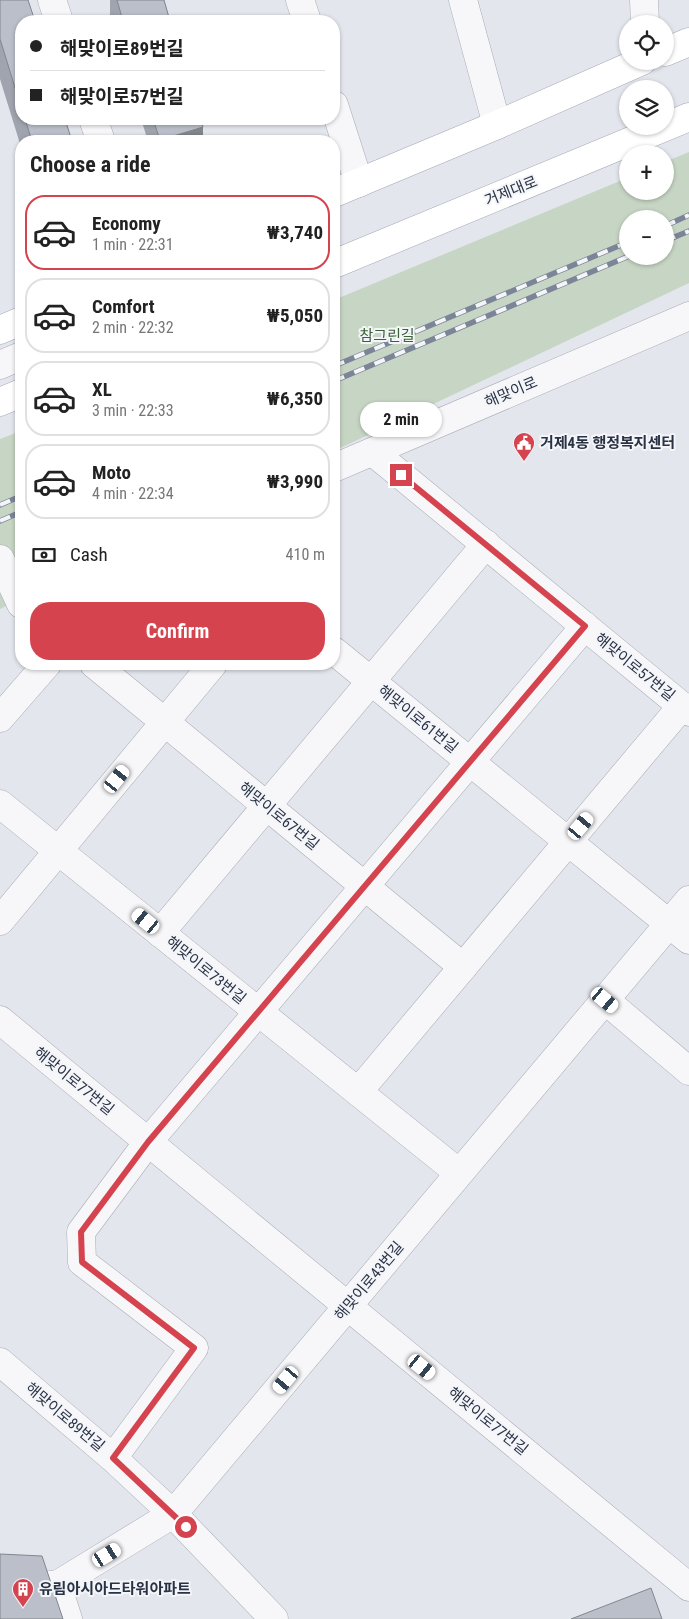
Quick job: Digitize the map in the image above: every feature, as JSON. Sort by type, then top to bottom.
[{"type":"main road","points":[[674,48],[689,42]]},
{"type":"main road","points":[[340,190],[497,126],[620,70]]},
{"type":"main road","name":"거제대로","points":[[340,262],[689,118]]},
{"type":"main road","points":[[0,330],[15,324]]},
{"type":"main road","points":[[0,402],[15,396]]},
{"type":"street","points":[[52,0],[57,15]]},
{"type":"street","points":[[300,0],[305,15]]},
{"type":"street","points":[[462,0],[497,126]]},
{"type":"street","points":[[644,0],[645,15]]},
{"type":"street","points":[[340,123],[359,182]]},
{"type":"street","name":"해맞이로","points":[[340,466],[689,316]]},
{"type":"street","points":[[0,365],[15,359]]},
{"type":"street","name":"해맞이로57번길","points":[[373,452],[686,709]]},
{"type":"street","points":[[160,933],[486,544]]},
{"type":"street","points":[[0,559],[15,602]]},
{"type":"street","points":[[113,1458],[194,1348],[82,1262],[81,1232],[148,1142],[585,626]]},
{"type":"street","name":"해맞이로61번길","points":[[340,656],[679,932]]},
{"type":"street","points":[[0,718],[42,670]]},
{"type":"street","name":"해맞이로67번길","points":[[101,670],[463,967]]},
{"type":"street","points":[[0,921],[207,670]]},
{"type":"street","points":[[358,1092],[569,841],[686,709]]},
{"type":"street","name":"해맞이로73번길","points":[[0,804],[459,1173]]},
{"type":"street","name":"해맞이로43번길","points":[[57,1585],[173,1514],[605,1000],[679,932],[689,900]]},
{"type":"street","points":[[605,1000],[689,1071]]},
{"type":"street","name":"해맞이로77번길","points":[[0,1020],[689,1587]]},
{"type":"street","name":"해맞이로89번길","points":[[0,1362],[113,1458],[173,1514],[274,1619]]},
{"type":"street","points":[[0,1582],[57,1585],[68,1619]]},
{"type":"green space","name":"참그린길","points":[[689,152],[689,283],[340,448],[340,298],[619,181],[619,200],[674,200],[674,158]]},
{"type":"green space","points":[[15,433],[15,602],[0,609],[0,439]]},
{"type":"building","points":[[0,0],[28,0],[33,15],[15,15],[15,88],[0,39]]},
{"type":"building","points":[[117,0],[164,0],[168,15],[121,15]]},
{"type":"building","points":[[27,125],[67,125],[70,135],[30,135]]},
{"type":"building","points":[[155,125],[202,125],[203,127],[177,135],[158,135]]},
{"type":"building","points":[[0,1554],[42,1556],[63,1619],[0,1619]]},
{"type":"building","points":[[651,1588],[662,1619],[571,1619]]},
{"type":"railway","points":[[674,222],[689,215]]},
{"type":"railway","points":[[674,237],[689,231]]},
{"type":"railway","points":[[340,363],[619,246]]},
{"type":"railway","points":[[340,378],[619,260]]},
{"type":"railway","points":[[0,505],[15,499]]},
{"type":"railway","points":[[0,521],[15,515]]},
{"type":"place","name":"거제4동 행정복지센터","points":[[524,462]]},
{"type":"place","name":"유림아시아드타워아파트","points":[[23,1608]]},
{"type":"route","points":[[186,1527],[113,1458],[194,1348],[82,1262],[81,1232],[148,1142],[585,626],[401,475]]}]
